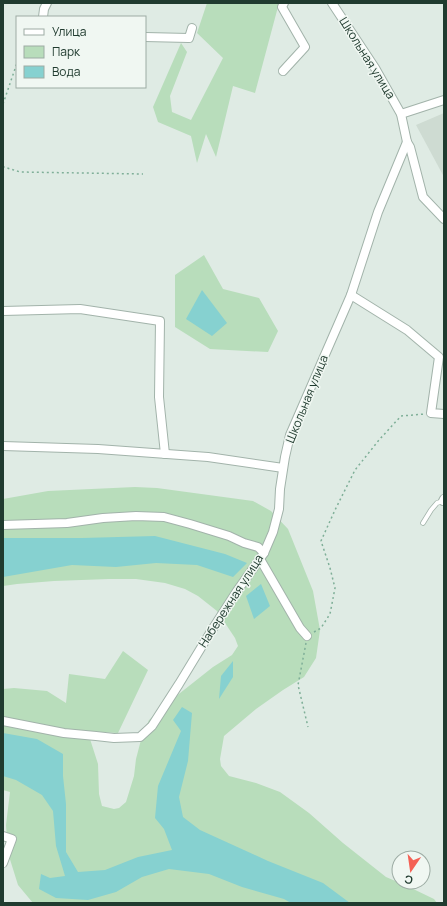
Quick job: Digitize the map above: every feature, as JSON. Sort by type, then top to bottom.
[{"type":"street","points":[[43,16],[47,3]]},
{"type":"street","points":[[283,71],[305,47],[282,7],[284,3]]},
{"type":"street","name":"Школьная улица","points":[[332,3],[375,68],[401,114],[407,142],[410,147],[423,197],[444,219]]},
{"type":"street","points":[[146,37],[189,38],[192,28]]},
{"type":"street","points":[[401,114],[444,100]]},
{"type":"street","name":"Школьная улица","points":[[262,556],[273,532],[279,509],[283,468],[290,434],[351,295],[378,212],[407,142]]},
{"type":"street","points":[[351,295],[407,330],[440,357],[430,413],[444,414]]},
{"type":"street","points":[[3,311],[80,309],[160,320],[159,397],[165,454]]},
{"type":"street","points":[[3,446],[98,449],[208,457],[283,468]]},
{"type":"street","name":"Набережная улица","points":[[3,525],[67,523],[103,518],[136,516],[164,517],[229,536],[244,543],[258,547],[262,556],[237,591],[152,726],[140,737],[114,738],[96,736],[3,721]]},
{"type":"street","points":[[262,556],[300,628],[307,636]]},
{"type":"street","points":[[3,836],[12,840],[3,863]]},
{"type":"lane","points":[[423,523],[437,503],[444,501]]},
{"type":"path","points":[[3,104],[16,66]]},
{"type":"path","points":[[3,166],[20,172],[143,174]]},
{"type":"path","points":[[308,727],[298,685],[307,636],[321,628],[330,614],[335,588],[321,541],[355,470],[379,440],[401,416],[430,413]]},
{"type":"shaded area","points":[[444,113],[444,177],[416,125]]},
{"type":"green space","points":[[207,3],[279,3],[255,93],[233,86],[216,157],[206,134],[197,163],[191,136],[158,122],[153,107],[181,43],[187,52],[170,96],[172,112],[191,120],[223,58],[197,33]]},
{"type":"green space","points":[[204,255],[223,289],[259,298],[278,331],[268,352],[210,349],[175,327],[175,275]]},
{"type":"green space","points":[[135,487],[157,488],[253,501],[271,511],[288,529],[313,591],[320,630],[316,658],[304,677],[256,709],[224,736],[220,759],[221,766],[229,776],[256,783],[280,792],[309,813],[343,843],[386,877],[391,879],[391,890],[415,890],[434,899],[437,903],[33,903],[18,885],[8,853],[6,825],[10,792],[3,790],[3,689],[14,688],[47,691],[66,703],[69,674],[105,679],[123,651],[148,670],[118,733],[85,731],[90,739],[98,764],[99,794],[102,806],[114,809],[119,808],[126,802],[134,776],[136,759],[142,736],[149,720],[170,701],[213,667],[232,655],[238,646],[235,638],[217,611],[198,596],[185,589],[165,583],[136,579],[109,579],[54,581],[3,586],[3,499],[48,491]]},
{"type":"water","points":[[202,290],[227,323],[212,336],[186,319]]},
{"type":"water","points":[[155,536],[225,554],[247,563],[233,577],[197,565],[156,563],[116,567],[72,565],[3,577],[3,538]]},
{"type":"water","points":[[261,584],[270,606],[254,619],[246,596]]},
{"type":"water","points":[[233,661],[233,677],[219,699],[221,676]]},
{"type":"water","points":[[182,707],[192,713],[188,761],[179,797],[183,817],[200,830],[268,861],[323,883],[350,903],[291,903],[284,899],[242,887],[209,874],[169,869],[142,877],[116,892],[88,900],[56,898],[39,889],[41,874],[50,878],[65,876],[56,846],[53,811],[42,795],[16,780],[3,776],[3,733],[37,739],[63,754],[63,776],[66,804],[66,852],[78,872],[105,870],[138,857],[172,850],[164,829],[155,818],[158,786],[181,731],[173,720]]}]
